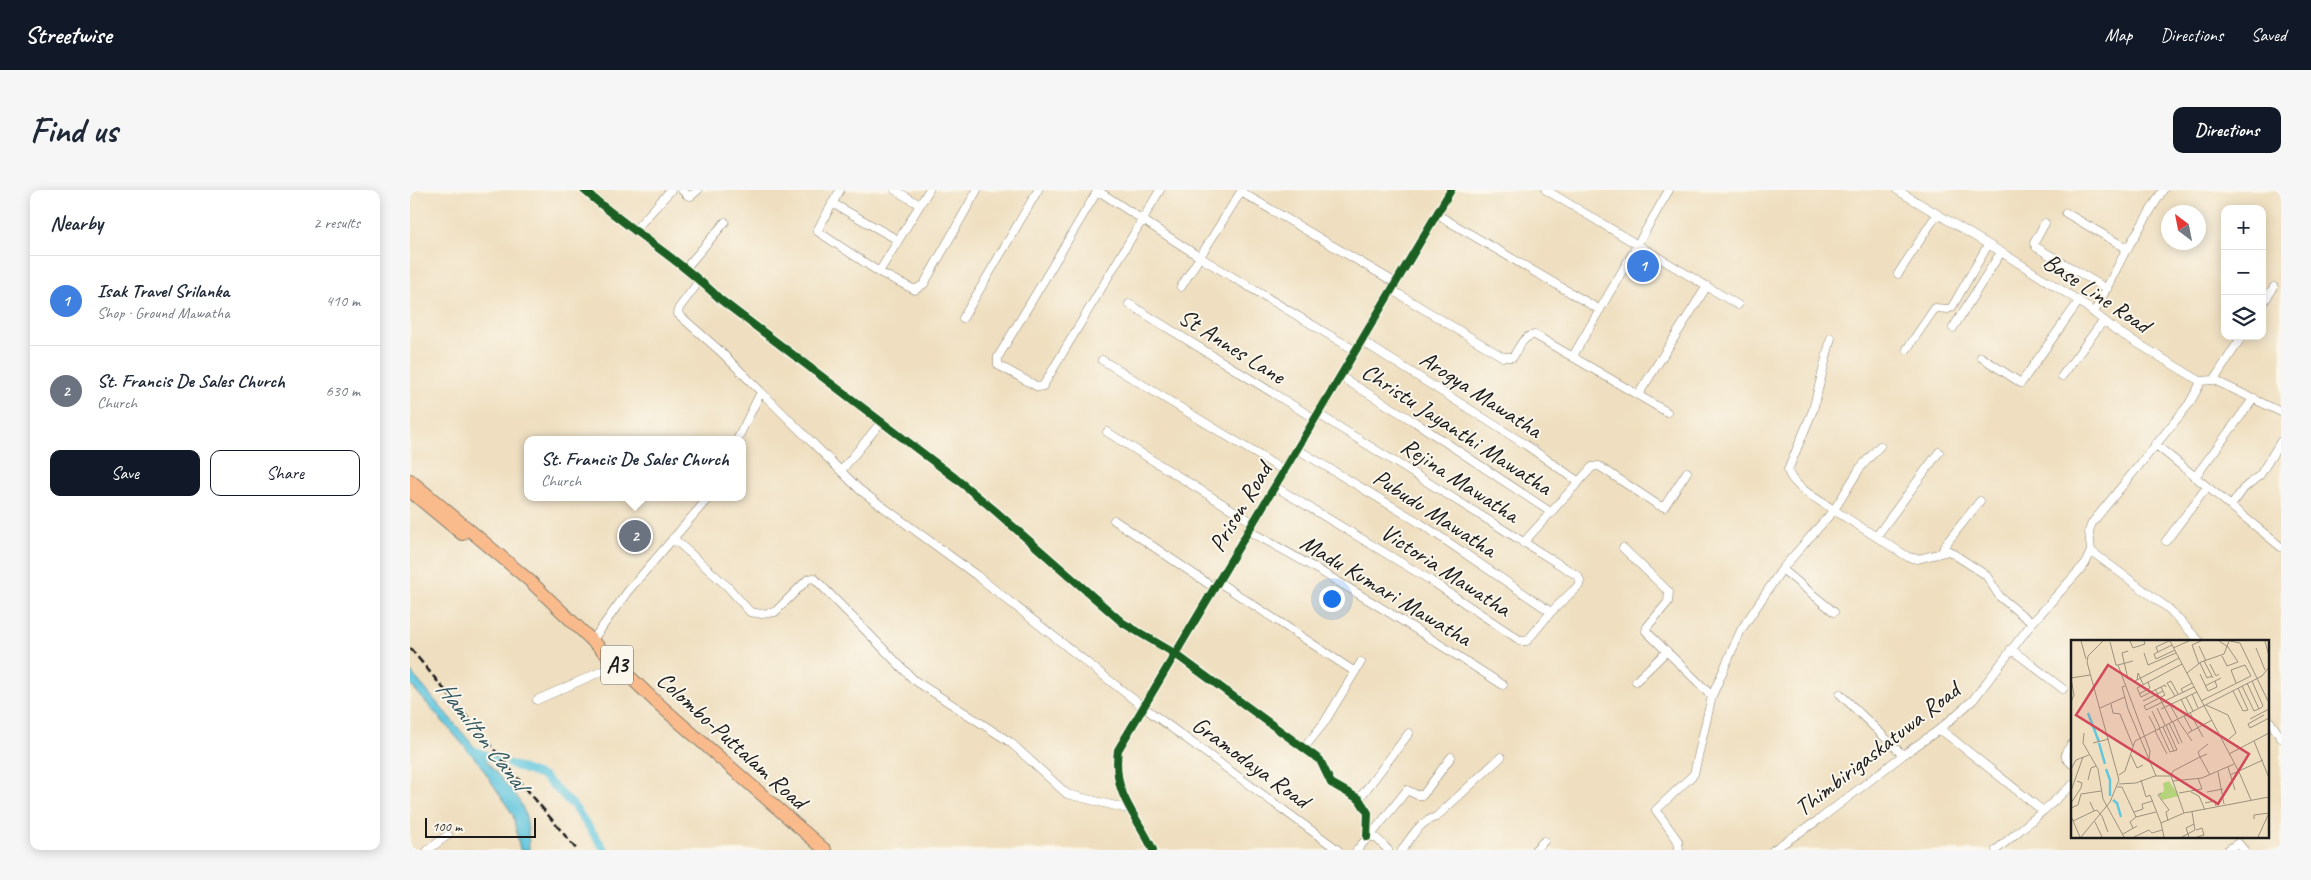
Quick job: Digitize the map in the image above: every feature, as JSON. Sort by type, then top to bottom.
[{"type":"highway","name":"Colombo-Puttalam Road","points":[[410,480],[530,581],[654,700],[825,850]]},
{"type":"highway","name":"Colombo-Puttalam Road","points":[[410,491],[516,578],[649,706],[813,850]]},
{"type":"street","points":[[584,190],[634,231],[700,280],[720,300],[882,421],[993,508],[1123,622],[1174,653],[1320,760],[1330,783],[1359,800],[1368,813],[1369,836]]},
{"type":"street","points":[[634,231],[671,190]]},
{"type":"street","points":[[682,190],[690,196],[698,190]]},
{"type":"street","points":[[828,190],[839,192],[817,231],[878,272],[915,290],[924,284],[977,190]]},
{"type":"street","points":[[895,190],[920,205]]},
{"type":"street","points":[[878,272],[929,190]]},
{"type":"street","points":[[963,318],[1038,190]]},
{"type":"street","points":[[1160,190],[1141,221],[1043,386],[1038,387],[998,365],[998,357],[1097,190],[1141,221],[1200,258],[1356,351]]},
{"type":"street","name":"Prison Road","points":[[1153,850],[1128,809],[1120,791],[1116,772],[1118,750],[1142,706],[1451,190]]},
{"type":"street","points":[[1546,190],[1738,305]]},
{"type":"street","points":[[1573,356],[1669,190]]},
{"type":"street","name":"Base Line Road","points":[[1897,190],[2001,252],[2078,301],[2103,321],[2200,381]]},
{"type":"street","points":[[2094,313],[2128,248],[2163,190]]},
{"type":"street","points":[[1182,287],[1242,191],[1503,357],[1513,357],[1524,339],[1530,335],[1536,335],[1667,412]]},
{"type":"street","points":[[832,203],[898,240]]},
{"type":"street","points":[[2066,213],[2128,248]]},
{"type":"street","points":[[1436,214],[1600,310]]},
{"type":"street","points":[[1898,274],[1937,214]]},
{"type":"street","points":[[685,269],[725,222]]},
{"type":"street","points":[[2045,223],[2034,243],[2036,247],[2107,289]]},
{"type":"street","points":[[1907,349],[1935,308],[1948,309],[1952,307],[1988,245]]},
{"type":"street","points":[[1953,328],[2001,252]]},
{"type":"street","name":"Gramodaya Road","points":[[700,280],[679,308],[678,314],[761,392],[860,490],[976,575],[1142,706],[1338,850]]},
{"type":"street","points":[[1638,395],[1707,286]]},
{"type":"street","points":[[2266,300],[2274,287]]},
{"type":"street","points":[[1981,357],[2021,383],[2078,301]]},
{"type":"street","name":"St Annes Lane","points":[[1130,304],[1316,417]]},
{"type":"street","points":[[2062,376],[2103,321]]},
{"type":"street","points":[[1831,338],[1813,410],[1788,470],[1789,476],[1807,492],[1908,557],[1918,560],[1942,552],[1949,552],[1986,575],[2000,597],[2032,624]]},
{"type":"street","name":"Arogya Mawatha","points":[[1362,340],[1526,445],[1579,482]]},
{"type":"street","points":[[2214,380],[2239,340]]},
{"type":"street","points":[[1102,360],[1283,470]]},
{"type":"street","name":"Christu Jayanthi Mawatha","points":[[1340,377],[1415,422],[1552,513]]},
{"type":"street","points":[[2198,640],[2169,609],[2091,551],[2089,531],[2092,523],[2188,404],[2200,381],[2214,380],[2281,412]]},
{"type":"street","points":[[739,436],[761,392]]},
{"type":"street","points":[[2196,477],[2254,398]]},
{"type":"street","name":"Rejina Mawatha","points":[[1316,417],[1578,576],[1580,580]]},
{"type":"street","points":[[841,471],[882,421]]},
{"type":"street","points":[[1107,432],[1252,522]]},
{"type":"street","points":[[2231,506],[2244,488],[2260,475],[2281,441]]},
{"type":"street","points":[[2155,444],[2281,547]]},
{"type":"street","points":[[1679,850],[1678,841],[1656,810],[1694,774],[1712,696],[1741,630],[1782,569],[1834,510],[1860,468],[1880,446]]},
{"type":"street","name":"Pubudu Mawatha","points":[[1297,449],[1420,523],[1551,612]]},
{"type":"street","points":[[1876,537],[1939,452]]},
{"type":"street","points":[[1523,543],[1592,468],[1599,466],[1658,506],[1664,507],[1687,472]]},
{"type":"street","name":"Victoria Mawatha","points":[[1274,486],[1430,580],[1521,641],[1527,641],[1551,612],[1579,584],[1580,580]]},
{"type":"street","points":[[2166,541],[2207,487]]},
{"type":"street","points":[[592,640],[628,591],[705,501]]},
{"type":"street","points":[[1942,552],[1945,545],[1980,501]]},
{"type":"street","points":[[1114,520],[1355,672]]},
{"type":"street","name":"Madu Kumari Mawatha","points":[[1247,530],[1312,564],[1503,685]]},
{"type":"street","points":[[673,538],[728,588],[750,612],[762,614],[775,612],[808,580],[814,578],[914,680],[1010,742],[1067,794],[1128,809]]},
{"type":"street","points":[[1623,548],[1669,592],[1668,602],[1647,627],[1646,631],[1712,696]]},
{"type":"street","name":"Thimbirigaskatuwa Road","points":[[1773,850],[1820,819],[1940,729],[1973,700],[2032,624],[2085,564],[2091,551]]},
{"type":"street","points":[[1782,569],[1834,612]]},
{"type":"street","points":[[2011,650],[2063,689]]},
{"type":"street","points":[[1636,681],[1667,651]]},
{"type":"street","points":[[1304,748],[1324,724],[1361,662]]},
{"type":"street","points":[[537,700],[609,668]]},
{"type":"street","points":[[1840,694],[1903,755]]},
{"type":"street","points":[[2268,718],[2281,738]]},
{"type":"street","points":[[1940,729],[2043,811]]},
{"type":"street","points":[[1359,800],[1409,733]]},
{"type":"street","points":[[2071,745],[2066,752],[2066,758],[2071,763]]},
{"type":"street","points":[[1358,850],[1407,790],[1417,795],[1423,795],[1451,757]]},
{"type":"street","points":[[1402,850],[1419,826],[1428,819],[1436,817],[1501,757]]},
{"type":"street","points":[[1996,850],[2071,786]]},
{"type":"street","points":[[428,850],[448,835]]},
{"type":"street","points":[[1369,836],[1375,836],[1388,850]]},
{"type":"street","points":[[1534,850],[1544,841]]},
{"type":"street","points":[[2228,850],[2238,843],[2244,850]]},
{"type":"water","points":[[410,671],[517,797],[526,817],[529,850],[520,850],[513,815],[479,763],[410,684]]},
{"type":"waterway","name":"Hamilton Canal","points":[[472,750],[496,759]]},
{"type":"waterway","name":"Hamilton Canal","points":[[510,764],[544,777],[573,805],[605,850]]},
{"type":"railway","points":[[410,648],[577,850]]},
{"type":"cycle path","points":[[584,190],[688,271],[721,300],[954,477],[1123,623],[1174,653],[1320,760],[1331,783],[1359,799],[1368,813],[1367,837]]},
{"type":"cycle path","points":[[1153,850],[1122,792],[1117,766],[1118,750],[1451,190]]},
{"type":"place","name":"Isak Travel Srilanka","points":[[1643,266]]},
{"type":"place","name":"St. Francis De Sales Church","points":[[635,536]]}]
